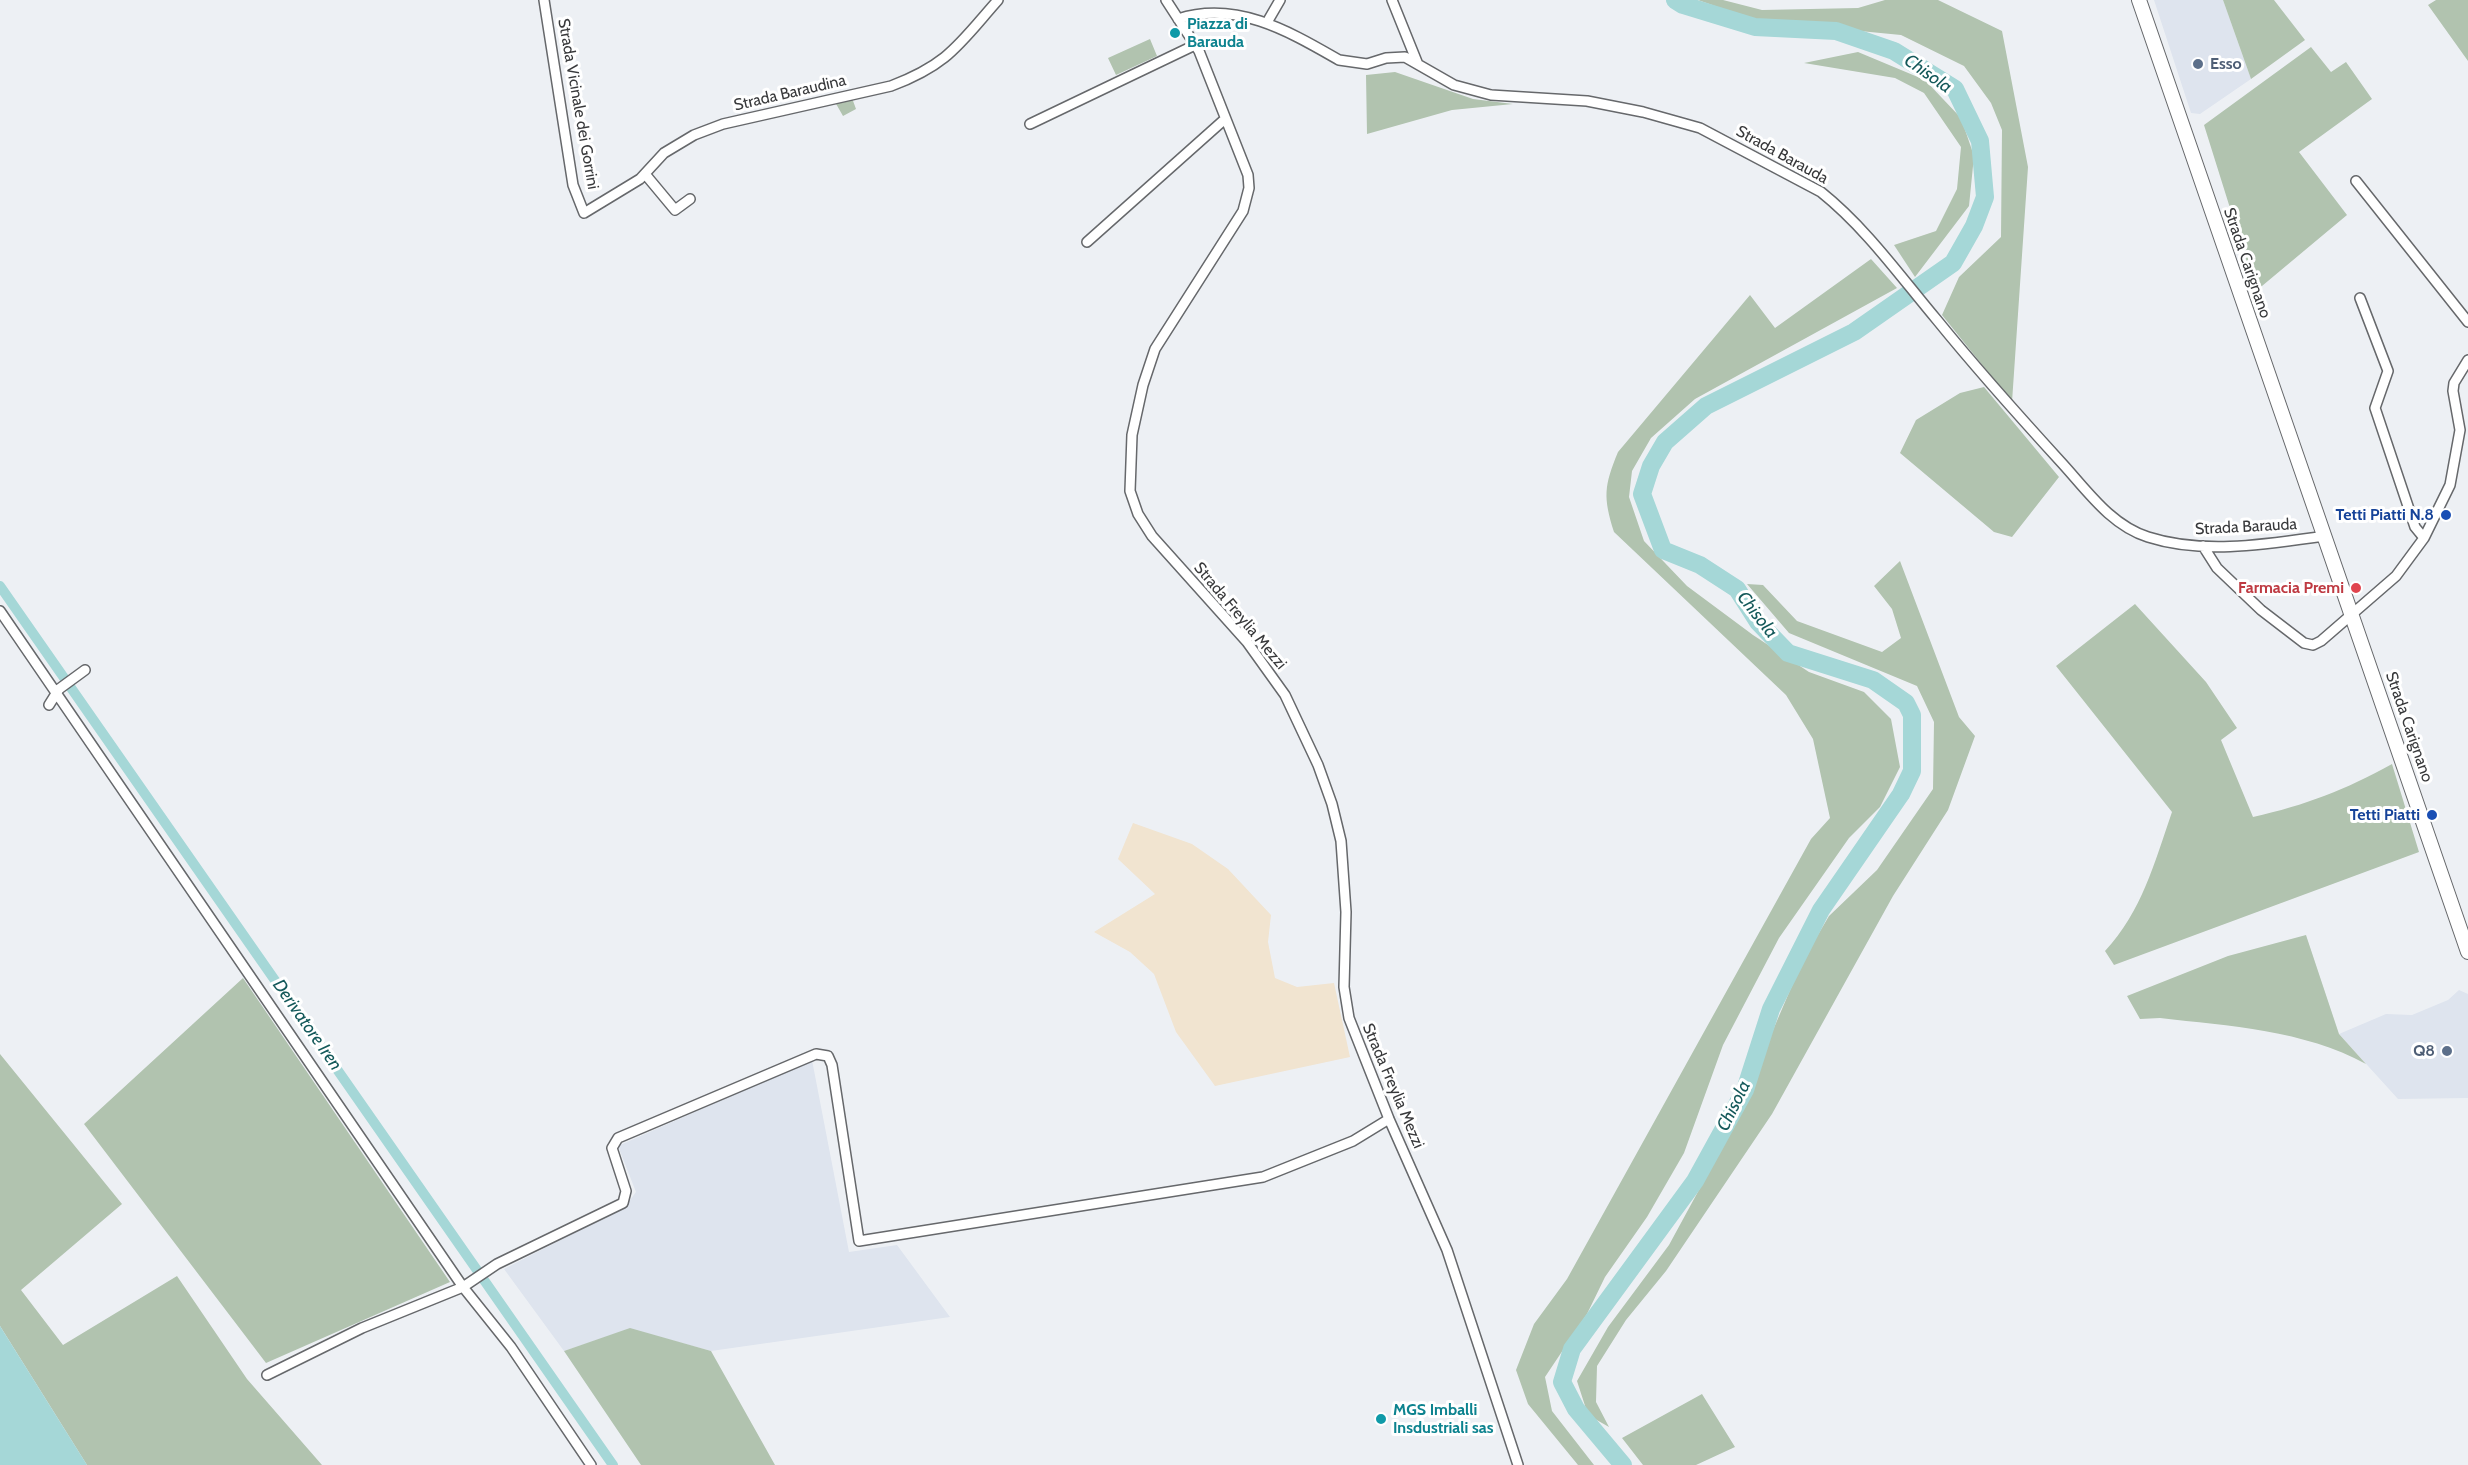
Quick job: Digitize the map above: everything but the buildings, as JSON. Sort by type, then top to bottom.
[{"type":"main road","name":"Strada Carignano","points":[[2139,0],[2468,952]]},
{"type":"street","name":"Strada Vicinale dei Gorrini","points":[[544,0],[573,185],[584,213]]},
{"type":"street","name":"Strada Baraudina","points":[[584,213],[645,174],[664,153],[694,135],[723,124],[891,86],[912,78],[936,65],[959,47],[998,0]]},
{"type":"street","points":[[1166,0],[1178,19]]},
{"type":"street","points":[[1269,18],[1280,0]]},
{"type":"street","points":[[1392,0],[1416,62]]},
{"type":"street","name":"Strada Barauda","points":[[1178,19],[1192,12],[1215,8],[1244,10],[1269,18],[1339,60],[1367,64],[1386,58],[1405,57],[1454,85],[1491,95],[1587,101],[1643,112],[1700,128],[1821,192],[1868,237],[2018,415],[2116,522],[2148,537],[2203,546],[2258,544],[2325,536]]},
{"type":"street","name":"Strada Freylia Mezzi","points":[[1178,19],[1195,45],[1248,175],[1249,188],[1243,211],[1155,349],[1143,385],[1132,435],[1130,491],[1138,514],[1152,536],[1247,642],[1285,695],[1314,756],[1332,804],[1341,841],[1346,912],[1344,987],[1349,1018],[1389,1119],[1447,1250],[1518,1465]]},
{"type":"street","points":[[1030,124],[1195,45]]},
{"type":"street","points":[[1087,242],[1225,118]]},
{"type":"street","points":[[645,174],[675,210],[690,200]]},
{"type":"street","points":[[2356,182],[2468,322]]},
{"type":"street","points":[[2360,298],[2388,371],[2375,408],[2415,526],[2424,538]]},
{"type":"street","points":[[2203,546],[2217,568],[2261,610],[2304,643],[2313,645],[2321,641],[2396,576],[2424,538],[2450,485],[2460,430],[2453,391],[2454,383],[2468,360]]},
{"type":"street","points":[[0,611],[463,1287],[511,1347],[591,1465]]},
{"type":"street","points":[[49,705],[57,692],[85,670]]},
{"type":"street","points":[[267,1375],[362,1328],[463,1287],[497,1264],[623,1203],[626,1191],[612,1148],[618,1138],[816,1054],[828,1056],[832,1065],[859,1241],[1263,1177],[1353,1141],[1389,1119]]},
{"type":"shaded area","points":[[2154,0],[2223,0],[2251,79],[2200,114],[2191,113]]},
{"type":"shaded area","points":[[1133,823],[1192,844],[1228,869],[1271,915],[1268,942],[1275,978],[1297,987],[1334,983],[1350,1057],[1215,1086],[1176,1032],[1154,974],[1130,952],[1094,932],[1155,894],[1118,859]]},
{"type":"shaded area","points":[[2459,990],[2468,994],[2468,1098],[2398,1099],[2339,1034],[2386,1014],[2412,1015],[2448,1000]]},
{"type":"shaded area","points":[[812,1060],[849,1252],[897,1245],[950,1317],[711,1351],[630,1329],[564,1351],[504,1269],[625,1207],[636,1192],[618,1146]]},
{"type":"green space","points":[[1698,0],[1723,0],[1762,10],[1858,8],[1885,0],[1938,0],[2002,31],[2028,167],[2012,402],[1942,315],[1959,277],[2001,237],[2002,130],[1991,103],[1964,66],[1901,35],[1757,21]]},
{"type":"green space","points":[[2223,0],[2274,0],[2305,40],[2251,79]]},
{"type":"green space","points":[[2436,0],[2468,0],[2468,61],[2428,5]]},
{"type":"green space","points":[[1150,39],[1157,56],[1116,75],[1108,58]]},
{"type":"green space","points":[[2311,47],[2331,72],[2346,62],[2372,99],[2299,152],[2347,215],[2256,291],[2204,125]]},
{"type":"green space","points":[[1858,52],[1925,80],[1961,118],[1974,156],[1969,206],[1915,277],[1894,245],[1936,231],[1957,189],[1961,147],[1924,93],[1895,78],[1804,63]]},
{"type":"green space","points":[[1395,72],[1473,99],[1513,104],[1452,110],[1367,134],[1366,75]]},
{"type":"green space","points":[[852,98],[856,109],[843,116],[835,102]]},
{"type":"green space","points":[[1871,259],[1897,288],[1695,399],[1651,438],[1632,471],[1629,497],[1644,541],[1687,586],[1753,635],[1809,672],[1864,692],[1891,719],[1900,767],[1880,807],[1849,838],[1779,938],[1723,1045],[1684,1153],[1647,1217],[1605,1277],[1587,1314],[1545,1377],[1552,1411],[1594,1465],[1578,1465],[1528,1404],[1516,1370],[1534,1324],[1567,1279],[1811,839],[1830,818],[1813,739],[1786,695],[1614,532],[1607,500],[1610,474],[1618,452],[1750,295],[1775,328]]},
{"type":"green space","points":[[1984,387],[2059,477],[2012,537],[1994,532],[1900,453],[1916,420],[1960,393]]},
{"type":"green space","points":[[1900,561],[1959,717],[1975,736],[1948,810],[1893,896],[1772,1114],[1666,1271],[1626,1320],[1597,1366],[1596,1402],[1609,1427],[1588,1415],[1577,1381],[1608,1327],[1669,1245],[1725,1142],[1803,960],[1829,916],[1877,870],[1933,789],[1934,722],[1917,686],[1789,633],[1747,584],[1763,585],[1797,621],[1882,652],[1901,638],[1892,609],[1874,586]]},
{"type":"green space","points":[[2135,604],[2206,682],[2237,728],[2221,740],[2253,817],[2325,796],[2392,764],[2419,852],[2114,965],[2105,951],[2129,920],[2138,903],[2153,868],[2172,812],[2056,666]]},
{"type":"green space","points":[[2306,935],[2339,1034],[2366,1064],[2317,1044],[2266,1031],[2160,1018],[2140,1019],[2127,996],[2228,956]]},
{"type":"green space","points":[[243,978],[450,1282],[266,1363],[84,1124]]},
{"type":"green space","points":[[0,1054],[122,1204],[21,1290],[63,1345],[177,1276],[247,1379],[322,1465],[87,1465],[0,1326]]},
{"type":"green space","points":[[630,1328],[711,1351],[775,1465],[641,1465],[564,1351]]},
{"type":"green space","points":[[1702,1394],[1735,1447],[1696,1465],[1643,1465],[1622,1438]]},
{"type":"water","points":[[0,1326],[87,1465],[0,1465]]},
{"type":"waterway","name":"Chisola","points":[[1623,1465],[1576,1409],[1562,1382],[1572,1349],[1695,1181],[1745,1090],[1771,1009],[1821,910],[1901,794],[1912,771],[1912,715],[1906,703],[1873,680],[1788,653],[1758,622],[1737,589],[1700,565],[1663,550],[1642,494],[1651,466],[1665,442],[1706,406],[1854,332],[1953,263],[1974,226],[1985,197],[1980,141],[1955,89],[1894,51],[1836,31],[1755,27],[1683,5],[1675,0]]},
{"type":"waterway","name":"Derivatore Iren","points":[[0,586],[613,1465]]},
{"type":"place","name":"Piazza di Barauda","points":[[1175,33]]},
{"type":"place","name":"Esso","points":[[2198,64]]},
{"type":"place","name":"Tetti Piatti N.8","points":[[2446,515]]},
{"type":"place","name":"Farmacia Premi","points":[[2356,588]]},
{"type":"place","name":"Tetti Piatti","points":[[2432,815]]},
{"type":"place","name":"Q8","points":[[2447,1051]]},
{"type":"place","name":"MGS Imballi Insdustriali sas","points":[[1381,1419]]}]
